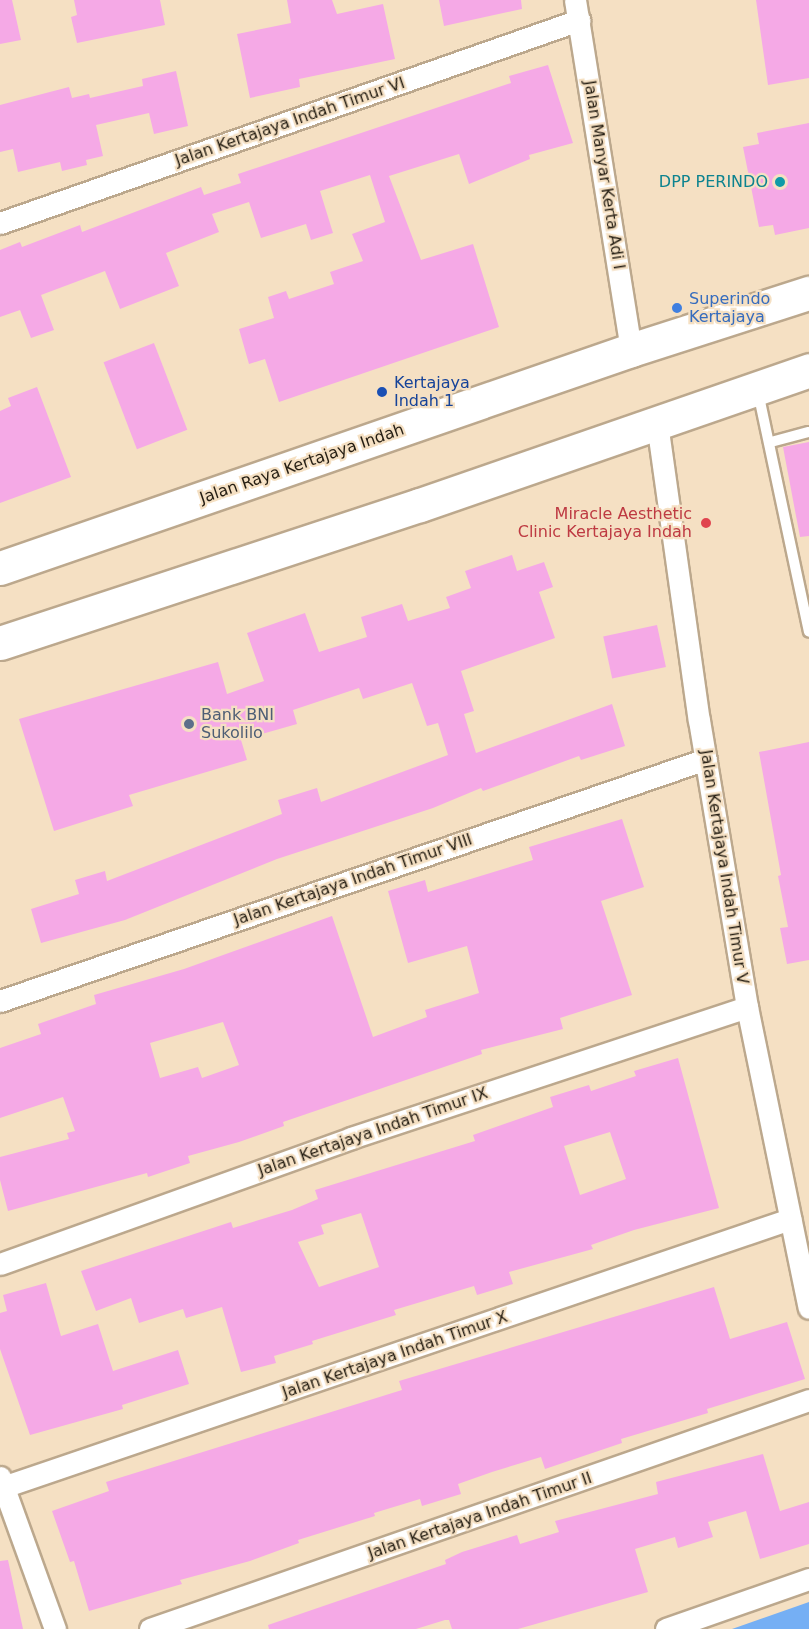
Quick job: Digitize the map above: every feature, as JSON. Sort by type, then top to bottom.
[{"type":"main road","name":"Jalan Raya Kertajaya Indah","points":[[0,568],[631,350],[809,292]]},
{"type":"main road","points":[[0,643],[420,505],[809,370]]},
{"type":"street","name":"Jalan Kertajaya Indah Timur VI","points":[[0,223],[577,10]]},
{"type":"street","name":"Jalan Manyar Kerta Adi I","points":[[577,10],[631,350]]},
{"type":"street","name":"Jalan Kertajaya Indah Timur V","points":[[657,423],[706,759],[747,1006],[809,1308]]},
{"type":"street","name":"Jalan Kertajaya Indah Timur VIII","points":[[0,1001],[706,759]]},
{"type":"street","name":"Jalan Kertajaya Indah Timur IX","points":[[0,1264],[351,1138],[747,1006]]},
{"type":"street","name":"Jalan Kertajaya Indah Timur X","points":[[1,1484],[790,1220]]},
{"type":"street","name":"Jalan Kertajaya Indah Timur II","points":[[150,1629],[809,1401]]},
{"type":"street","points":[[1,1484],[55,1629]]},
{"type":"street","points":[[666,1629],[809,1578]]},
{"type":"lane","points":[[757,388],[771,442],[809,632]]},
{"type":"lane","points":[[771,442],[809,432]]},
{"type":"water","points":[[809,1602],[809,1629],[732,1629]]},
{"type":"building","points":[[0,0],[12,0],[21,40],[0,44]]},
{"type":"building","points":[[74,0],[160,0],[165,25],[77,43],[71,17],[77,15]]},
{"type":"building","points":[[287,0],[332,0],[337,14],[383,4],[395,59],[299,79],[300,87],[250,98],[237,34],[291,23]]},
{"type":"building","points":[[439,0],[521,0],[522,9],[444,26]]},
{"type":"building","points":[[756,0],[809,0],[809,78],[768,85]]},
{"type":"building","points":[[548,65],[573,143],[529,155],[530,159],[469,184],[459,154],[389,176],[421,260],[473,244],[499,327],[279,402],[265,359],[249,364],[239,329],[274,318],[268,297],[286,291],[289,299],[334,284],[330,272],[363,261],[352,234],[385,222],[370,175],[320,191],[333,233],[311,240],[306,224],[261,238],[249,202],[212,214],[219,232],[166,253],[179,286],[120,309],[105,271],[41,295],[54,330],[31,338],[20,310],[0,317],[0,250],[20,242],[22,247],[80,225],[82,232],[201,187],[204,195],[241,183],[238,174],[511,83],[509,76]]},
{"type":"building","points":[[176,71],[188,126],[154,134],[149,113],[96,125],[103,156],[86,160],[87,165],[62,171],[60,162],[18,172],[13,149],[0,152],[0,105],[69,87],[72,98],[89,94],[90,98],[143,86],[142,79]]},
{"type":"building","name":"DPP PERINDO","points":[[809,123],[809,228],[775,235],[773,225],[759,227],[743,147],[759,144],[757,133]]},
{"type":"building","points":[[154,343],[187,430],[137,449],[104,362]]},
{"type":"building","points":[[37,387],[71,477],[0,503],[0,411],[11,406],[8,398]]},
{"type":"building","points":[[809,442],[809,536],[800,537],[783,447]]},
{"type":"building","points":[[512,555],[517,571],[544,562],[553,587],[539,592],[555,638],[461,671],[474,711],[464,714],[476,753],[612,704],[625,746],[581,760],[579,756],[483,791],[481,788],[433,808],[277,859],[125,920],[41,943],[31,909],[79,894],[75,880],[105,871],[107,881],[282,814],[278,800],[317,788],[321,802],[448,755],[438,723],[427,726],[412,683],[363,699],[359,688],[293,710],[297,724],[241,740],[247,760],[129,795],[133,806],[54,831],[19,719],[218,662],[227,694],[264,681],[247,633],[305,613],[319,652],[367,637],[361,617],[402,604],[408,621],[450,608],[446,597],[471,588],[465,571]]},
{"type":"building","points":[[657,625],[666,667],[612,678],[603,636]]},
{"type":"building","points":[[809,742],[809,960],[787,964],[780,928],[788,927],[759,752]]},
{"type":"building","points":[[622,819],[644,887],[601,901],[632,995],[560,1018],[563,1029],[481,1050],[482,1054],[283,1122],[284,1126],[239,1142],[188,1156],[190,1163],[148,1177],[147,1173],[8,1211],[0,1180],[0,1157],[69,1139],[67,1133],[75,1131],[63,1097],[0,1118],[0,1048],[41,1034],[38,1024],[96,1004],[94,995],[184,969],[332,916],[373,1037],[427,1017],[425,1010],[479,993],[467,946],[408,963],[388,891],[425,880],[428,892],[533,860],[529,847]],"holes":[[[223,1022],[239,1065],[202,1078],[198,1067],[160,1078],[150,1043]]]},
{"type":"building","points":[[678,1058],[719,1208],[634,1230],[591,1245],[593,1249],[509,1272],[513,1284],[477,1295],[474,1286],[394,1310],[396,1315],[312,1341],[313,1344],[274,1356],[276,1363],[241,1372],[222,1307],[186,1318],[183,1309],[139,1323],[131,1298],[96,1311],[81,1271],[231,1222],[233,1228],[292,1210],[318,1199],[315,1190],[475,1141],[473,1135],[553,1107],[550,1097],[589,1085],[591,1091],[636,1076],[634,1071]],"holes":[[[610,1132],[626,1179],[580,1195],[564,1146]],[[361,1213],[379,1267],[319,1287],[298,1242],[324,1234],[321,1225]]]},
{"type":"building","points":[[46,1283],[61,1336],[98,1324],[113,1371],[178,1350],[189,1384],[122,1405],[123,1409],[30,1435],[0,1349],[0,1313],[7,1311],[3,1295]]},
{"type":"building","points":[[714,1287],[730,1339],[787,1322],[805,1379],[707,1409],[708,1413],[621,1439],[622,1443],[545,1469],[541,1457],[492,1472],[458,1484],[461,1494],[422,1506],[420,1499],[374,1513],[375,1516],[298,1540],[299,1543],[250,1561],[180,1580],[182,1584],[89,1611],[74,1561],[70,1562],[52,1511],[109,1491],[106,1482],[402,1390],[399,1381]]},
{"type":"building","points":[[763,1454],[780,1511],[809,1502],[809,1544],[760,1559],[746,1511],[708,1522],[713,1537],[678,1548],[675,1537],[635,1549],[648,1592],[518,1629],[452,1629],[449,1620],[445,1620],[416,1629],[269,1629],[268,1625],[446,1564],[445,1560],[462,1552],[517,1535],[520,1544],[559,1532],[555,1521],[658,1494],[656,1482]]},
{"type":"building","points":[[8,1560],[23,1629],[0,1629],[0,1561]]},
{"type":"place","name":"DPP PERINDO","points":[[780,182]]},
{"type":"place","name":"Superindo Kertajaya","points":[[677,308]]},
{"type":"place","name":"Kertajaya Indah 1","points":[[382,392]]},
{"type":"place","name":"Miracle Aesthetic Clinic Kertajaya Indah","points":[[706,523]]},
{"type":"place","name":"Bank BNI Sukolilo","points":[[189,724]]}]
